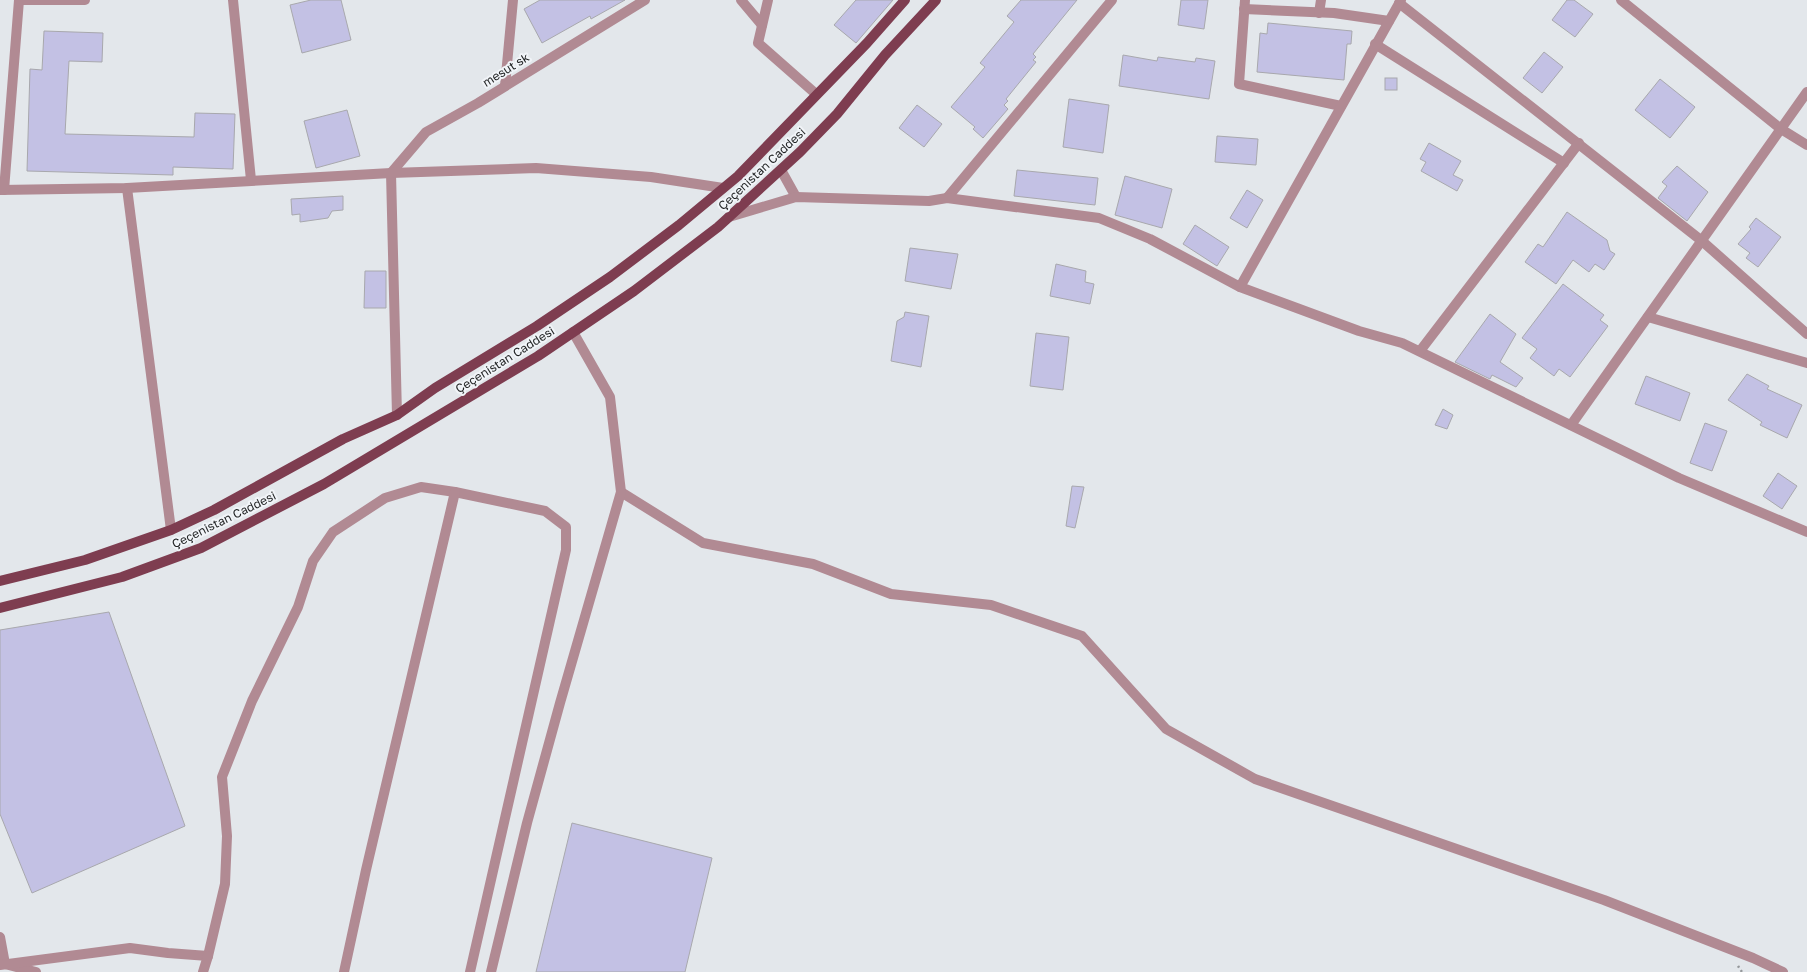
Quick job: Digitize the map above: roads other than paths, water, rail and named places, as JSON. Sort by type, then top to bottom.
[{"type":"main road","name":"Çeçenistan Caddesi","points":[[0,581],[85,560],[171,530],[214,510],[343,439],[397,415],[436,388],[537,326],[610,277],[679,225],[738,176],[867,43],[905,0]]},
{"type":"main road","name":"Çeçenistan Caddesi","points":[[0,608],[122,577],[201,548],[324,484],[472,396],[573,332],[634,291],[729,217],[781,170],[837,114],[885,56],[936,0]]},
{"type":"street","points":[[85,0],[19,0],[2,190],[127,188],[391,173],[536,168],[651,177],[723,188]]},
{"type":"street","points":[[233,0],[251,180]]},
{"type":"street","points":[[505,86],[513,0]]},
{"type":"street","name":"mesut sk","points":[[391,173],[426,132],[505,86],[644,0]]},
{"type":"street","points":[[741,0],[762,25]]},
{"type":"street","points":[[768,0],[758,44],[816,94]]},
{"type":"street","points":[[946,198],[1112,0]]},
{"type":"street","points":[[1319,13],[1321,0]]},
{"type":"street","points":[[1621,0],[1781,129],[1807,145]]},
{"type":"street","points":[[1240,287],[1400,2],[1702,241],[1807,334]]},
{"type":"street","points":[[1341,106],[1239,84],[1244,4],[1389,21]]},
{"type":"street","points":[[1376,44],[1564,163]]},
{"type":"street","points":[[1571,425],[1807,92]]},
{"type":"street","points":[[1420,351],[1579,143]]},
{"type":"street","points":[[781,170],[796,197]]},
{"type":"street","points":[[391,173],[397,415]]},
{"type":"street","points":[[127,188],[171,530]]},
{"type":"street","points":[[729,217],[796,197],[929,200],[946,198],[1099,218],[1150,238],[1240,287],[1359,331],[1402,343],[1679,478],[1807,532]]},
{"type":"street","points":[[1648,317],[1807,363]]},
{"type":"street","points":[[491,972],[531,808],[621,492],[610,397],[573,332]]},
{"type":"street","points":[[203,972],[225,884],[227,836],[222,777],[252,701],[298,607],[313,561],[333,532],[385,498],[420,487],[455,492],[545,511],[566,527],[566,550],[470,972]]},
{"type":"street","points":[[344,972],[455,492]]},
{"type":"street","points":[[621,492],[703,543],[813,564],[891,594],[991,605],[1082,636],[1166,729],[1255,779],[1604,900],[1753,958],[1783,972]]},
{"type":"street","points":[[0,937],[3,964]]},
{"type":"street","points":[[3,964],[130,948],[208,956]]},
{"type":"street","points":[[3,964],[36,972]]}]
